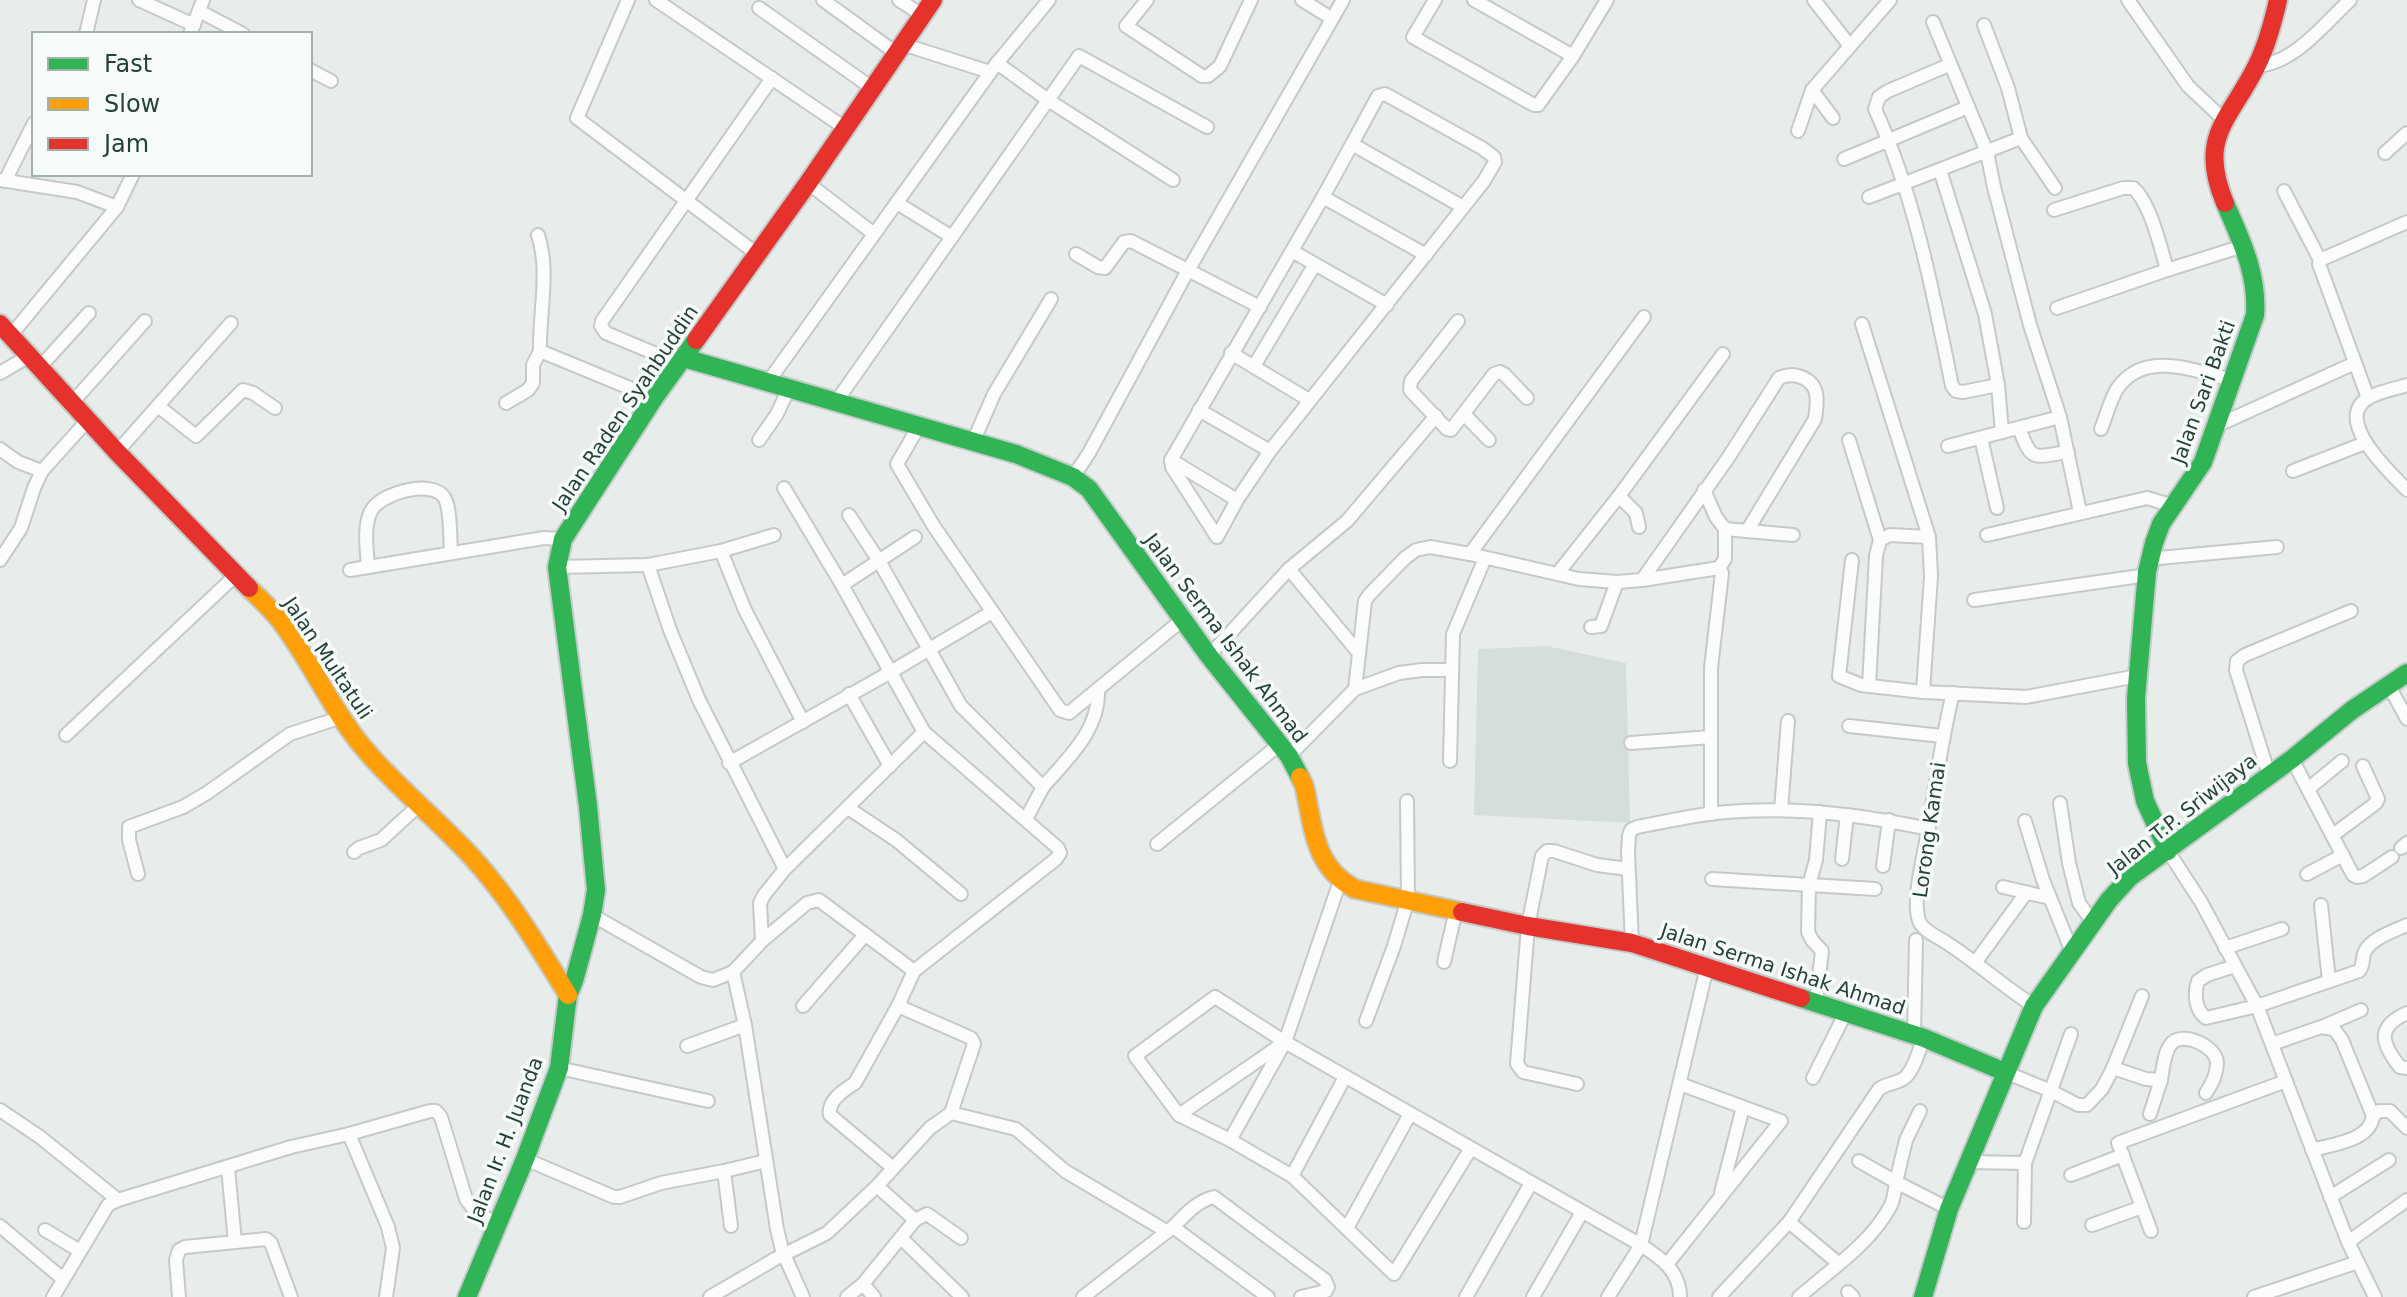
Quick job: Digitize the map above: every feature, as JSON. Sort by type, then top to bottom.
[{"type":"main road","name":"Jalan Sari Bakti","points":[[2168,851],[2147,810],[2136,754],[2137,676],[2148,567],[2158,530],[2194,480],[2203,462],[2249,336],[2257,299],[2254,276],[2215,178],[2214,159],[2223,119],[2257,66],[2278,0]]},
{"type":"main road","name":"Jalan Raden Syahbuddin","points":[[568,995],[592,915],[596,890],[557,567],[563,539],[654,398],[808,183],[928,8]]},
{"type":"main road","name":"Jalan Multatuli","points":[[5,330],[87,421],[237,574],[287,630],[339,718],[383,772],[468,853],[499,889],[568,995]]},
{"type":"main road","name":"Jalan Serma Ishak Ahmad","points":[[682,361],[768,382],[1016,454],[1073,477],[1089,489],[1182,620],[1284,750],[1304,785],[1319,852],[1329,870],[1340,881],[1355,889],[1528,926],[1632,943],[1919,1036],[2005,1072]]},
{"type":"main road","name":"Jalan T.P. Sriwijaya","points":[[1923,1297],[1949,1209],[2034,1006],[2109,900],[2130,877],[2292,759],[2352,710],[2407,673]]},
{"type":"main road","name":"Jalan Ir. H. Juanda","points":[[467,1297],[559,1068],[568,995]]},
{"type":"street","points":[[86,32],[94,0]]},
{"type":"street","points":[[139,0],[192,30],[201,6],[240,32]]},
{"type":"street","points":[[628,0],[577,118],[757,254]]},
{"type":"street","points":[[656,0],[845,128]]},
{"type":"street","points":[[823,0],[899,48],[993,68],[1173,180]]},
{"type":"street","points":[[899,0],[928,8]]},
{"type":"street","points":[[768,382],[993,68],[1049,0]]},
{"type":"street","points":[[1147,0],[1126,26],[1202,76],[1208,76],[1220,66],[1251,0]]},
{"type":"street","points":[[1302,0],[1331,18]]},
{"type":"street","points":[[1073,477],[1343,0]]},
{"type":"street","points":[[1435,0],[1413,37],[1534,105],[1541,103],[1573,56],[1603,1]]},
{"type":"street","points":[[1474,0],[1573,56]]},
{"type":"street","points":[[1814,0],[1850,46]]},
{"type":"street","points":[[1798,131],[1812,90],[1850,46],[1876,5],[1890,0]]},
{"type":"street","points":[[2128,0],[2188,86],[2223,119]]},
{"type":"street","points":[[2257,66],[2272,65],[2292,54],[2350,0]]},
{"type":"street","points":[[759,8],[872,88]]},
{"type":"street","points":[[1933,22],[1987,152],[2030,325],[2060,417],[2080,512]]},
{"type":"street","points":[[1984,25],[2008,88],[2021,138],[2055,188]]},
{"type":"street","points":[[836,402],[1079,56],[1207,127]]},
{"type":"street","points":[[1949,65],[1879,97],[1875,109],[1905,185],[1932,287],[1952,386],[1956,391],[1963,392],[1998,385]]},
{"type":"street","points":[[312,71],[331,81]]},
{"type":"street","points":[[682,361],[606,333],[601,326],[772,78]]},
{"type":"street","points":[[1812,90],[1833,118]]},
{"type":"street","points":[[1381,94],[1482,148],[1494,157],[1495,162],[1426,255],[1270,451],[1217,537],[1172,467],[1171,460],[1352,144],[1381,94]]},
{"type":"street","points":[[1844,159],[1968,107]]},
{"type":"street","points":[[32,127],[3,180],[77,192],[117,207]]},
{"type":"street","points":[[2385,153],[2407,133]]},
{"type":"street","points":[[1869,197],[2021,138]]},
{"type":"street","points":[[1352,144],[1463,207]]},
{"type":"street","points":[[1940,170],[1985,314],[1998,385],[2002,432]]},
{"type":"street","points":[[5,330],[117,207],[132,176]]},
{"type":"street","points":[[808,183],[874,234]]},
{"type":"street","points":[[2054,210],[2123,188],[2133,188],[2140,195],[2151,220],[2167,270]]},
{"type":"street","points":[[2284,191],[2320,260],[2368,398]]},
{"type":"street","points":[[1323,197],[1426,255]]},
{"type":"street","points":[[897,203],[952,237]]},
{"type":"street","points":[[2320,260],[2407,222]]},
{"type":"street","points":[[506,403],[528,390],[533,383],[533,365],[540,351],[543,267],[538,235]]},
{"type":"street","points":[[1076,254],[1105,268],[1124,242],[1131,241],[1260,307]]},
{"type":"street","points":[[2057,308],[2243,246]]},
{"type":"street","points":[[1292,251],[1387,305]]},
{"type":"street","points":[[1254,366],[1315,264]]},
{"type":"street","points":[[973,442],[994,394],[1051,299]]},
{"type":"street","points":[[0,373],[34,362],[89,313]]},
{"type":"street","points":[[1470,554],[1644,317]]},
{"type":"street","points":[[72,403],[145,321]]},
{"type":"street","points":[[1458,321],[1410,385],[1410,390],[1451,430],[1498,372],[1504,374],[1527,398]]},
{"type":"street","points":[[117,452],[231,323]]},
{"type":"street","points":[[1862,324],[1929,537],[1931,576],[1923,692]]},
{"type":"street","points":[[540,351],[654,398]]},
{"type":"street","points":[[1231,353],[1309,400]]},
{"type":"street","points":[[1558,573],[1723,354]]},
{"type":"street","points":[[2216,426],[2355,363]]},
{"type":"street","points":[[2101,429],[2116,391],[2126,378],[2142,369],[2167,364],[2232,380]]},
{"type":"street","points":[[1642,580],[1779,378],[1792,375],[1809,380],[1818,400],[1815,419],[1747,531]]},
{"type":"street","points":[[2407,385],[2368,398],[2357,420],[2365,443],[2407,490]]},
{"type":"street","points":[[759,440],[777,414],[789,388]]},
{"type":"street","points":[[158,406],[196,436],[243,390],[275,408]]},
{"type":"street","points":[[1199,410],[1270,451]]},
{"type":"street","points":[[1464,414],[1489,440]]},
{"type":"street","points":[[1209,656],[1289,569],[1347,521],[1436,416]]},
{"type":"street","points":[[1948,446],[2060,417]]},
{"type":"street","points":[[0,560],[21,528],[42,471],[87,421]]},
{"type":"street","points":[[919,426],[897,464],[933,525],[1060,710],[1069,713],[1182,620]]},
{"type":"street","points":[[2019,428],[2030,453],[2035,456],[2068,452]]},
{"type":"street","points":[[1981,438],[1997,508]]},
{"type":"street","points":[[1849,440],[1880,540],[1876,556],[1869,686]]},
{"type":"street","points":[[2293,471],[2365,443]]},
{"type":"street","points":[[0,449],[18,462],[42,471]]},
{"type":"street","points":[[1171,460],[1237,500]]},
{"type":"street","points":[[784,488],[924,732],[1058,848],[1059,856],[914,971],[855,1083],[829,1107],[830,1115],[892,1167]]},
{"type":"street","points":[[368,567],[366,538],[370,512],[381,499],[403,491],[434,490],[443,495],[447,503],[451,553]]},
{"type":"street","points":[[1355,689],[1365,601],[1416,550],[1430,547],[1579,579],[1617,582],[1719,568],[1725,559],[1725,529],[1704,490]]},
{"type":"street","points":[[1619,496],[1636,513],[1639,527]]},
{"type":"street","points":[[1987,535],[2147,498],[2174,506]]},
{"type":"street","points":[[849,515],[879,561],[953,695],[966,713],[1043,787]]},
{"type":"street","points":[[1725,529],[1793,535]]},
{"type":"street","points":[[557,567],[648,565],[721,551],[774,535]]},
{"type":"street","points":[[1880,540],[1890,535],[1929,537]]},
{"type":"street","points":[[842,585],[915,537]]},
{"type":"street","points":[[350,570],[544,538],[563,539]]},
{"type":"street","points":[[1974,600],[2148,567],[2277,547]]},
{"type":"street","points":[[721,551],[745,610],[803,722]]},
{"type":"street","points":[[1450,761],[1454,629],[1485,558]]},
{"type":"street","points":[[1852,560],[1839,676],[1848,681],[1923,692],[2026,697],[2137,676]]},
{"type":"street","points":[[648,565],[699,700],[785,869]]},
{"type":"street","points":[[1711,814],[1711,668],[1722,573],[1719,568]]},
{"type":"street","points":[[1289,569],[1358,652]]},
{"type":"street","points":[[66,735],[237,574]]},
{"type":"street","points":[[1591,627],[1601,626],[1617,582]]},
{"type":"street","points":[[2269,775],[2236,670],[2237,661],[2351,611]]},
{"type":"street","points":[[729,763],[987,615]]},
{"type":"street","points":[[1157,844],[1284,750],[1355,689],[1399,673],[1452,670]]},
{"type":"street","points":[[2389,686],[2407,719]]},
{"type":"street","points":[[1026,819],[1043,787],[1085,738],[1097,708],[1098,690]]},
{"type":"street","name":"Lorong Kamai","points":[[1953,693],[1942,736],[1920,871],[1918,906],[1921,924],[2034,1006]]},
{"type":"street","points":[[849,694],[890,766]]},
{"type":"street","points":[[138,874],[129,840],[129,827],[183,807],[290,734],[339,718]]},
{"type":"street","points":[[1781,810],[1788,721]]},
{"type":"street","points":[[1849,726],[1942,736]]},
{"type":"street","points":[[762,941],[760,903],[785,869],[924,732]]},
{"type":"street","points":[[1631,743],[1711,737]]},
{"type":"street","points":[[2292,759],[2353,875],[2357,877],[2400,849]]},
{"type":"street","points":[[2308,789],[2342,761]]},
{"type":"street","points":[[2333,835],[2378,799],[2363,766]]},
{"type":"street","points":[[1366,1021],[1408,899],[1407,801]]},
{"type":"street","points":[[2060,803],[2079,903],[2094,924]]},
{"type":"street","points":[[354,852],[385,837],[418,806]]},
{"type":"street","points":[[848,808],[896,840],[961,894]]},
{"type":"street","points":[[1632,943],[1629,836],[1631,830],[1637,827],[1711,814],[1781,810],[1889,820],[1929,829]]},
{"type":"street","points":[[1816,1002],[1822,951],[1808,932],[1809,885],[1816,860],[1820,812]]},
{"type":"street","points":[[1842,859],[1847,815]]},
{"type":"street","points":[[1883,866],[1889,820]]},
{"type":"street","points":[[2025,821],[2050,898],[2072,952]]},
{"type":"street","points":[[1577,1084],[1523,1072],[1517,1064],[1528,926],[1542,856],[1547,851],[1554,851],[1597,865],[1628,869]]},
{"type":"street","points":[[2168,851],[2201,902],[2257,1006],[2348,1242],[2375,1297]]},
{"type":"street","points":[[2307,874],[2343,855]]},
{"type":"street","points":[[1712,879],[1875,889]]},
{"type":"street","points":[[1230,1140],[1285,1042],[1340,881]]},
{"type":"street","points":[[2003,887],[2050,898]]},
{"type":"street","points":[[1975,963],[2026,893]]},
{"type":"street","points":[[592,915],[707,979],[721,978],[733,972],[762,941],[814,900],[819,900],[914,971]]},
{"type":"street","points":[[2321,905],[2329,981]]},
{"type":"street","points":[[1444,962],[1456,910]]},
{"type":"street","points":[[2235,966],[2198,981],[2197,1005],[2202,1015],[2211,1019],[2359,971],[2365,951],[2373,943],[2407,925]]},
{"type":"street","points":[[2225,948],[2282,929]]},
{"type":"street","points":[[803,1006],[864,936]]},
{"type":"street","points":[[1719,1297],[1789,1222],[1879,1089],[1904,1079],[1908,1073],[1919,1036],[1916,940]]},
{"type":"street","points":[[1608,1297],[1641,1245],[1707,967]]},
{"type":"street","points":[[733,972],[745,1025],[777,1229],[803,1297]]},
{"type":"street","points":[[2005,1072],[2078,1105],[2087,1105],[2102,1089],[2113,1068],[2142,996]]},
{"type":"street","points":[[1471,1148],[1394,1274],[1292,1176],[1179,1115],[1135,1056],[1215,997],[1345,1077],[1471,1148],[1641,1245],[1668,1263],[1679,1286],[1680,1297]]},
{"type":"street","points":[[711,1297],[827,1233],[877,1186],[930,1128],[951,1113],[974,1044],[971,1038],[898,1006]]},
{"type":"street","points":[[2272,1044],[2361,1010]]},
{"type":"street","points":[[1813,1078],[1846,1012]]},
{"type":"street","points":[[2407,1013],[2389,1023],[2384,1036],[2385,1044],[2400,1067],[2407,1068]]},
{"type":"street","points":[[687,1046],[745,1025]]},
{"type":"street","points":[[2312,1150],[2368,1131],[2373,1116],[2339,1033],[2321,1027]]},
{"type":"street","points":[[2024,1222],[2025,1163],[2071,1034]]},
{"type":"street","points":[[2150,1114],[2168,1050],[2178,1039],[2207,1046],[2214,1053],[2218,1061],[2214,1080],[2206,1093]]},
{"type":"street","points":[[1179,1115],[1285,1042]]},
{"type":"street","points":[[559,1068],[708,1101]]},
{"type":"street","points":[[2113,1068],[2146,1079],[2161,1080]]},
{"type":"street","points":[[1292,1176],[1345,1077]]},
{"type":"street","points":[[2151,1231],[2118,1143],[2286,1081]]},
{"type":"street","points":[[1668,1263],[1781,1121],[1680,1084]]},
{"type":"street","points":[[1720,1198],[1743,1107]]},
{"type":"street","points":[[0,1110],[40,1137],[118,1200]]},
{"type":"street","points":[[53,1297],[108,1205],[291,1147],[419,1113],[436,1111],[441,1117],[466,1199],[476,1212],[498,1225]]},
{"type":"street","points":[[1799,1297],[1859,1246],[1891,1205],[1906,1140],[1920,1111]]},
{"type":"street","points":[[2373,1116],[2379,1111],[2390,1111],[2407,1128]]},
{"type":"street","points":[[951,1113],[1016,1129],[1065,1171],[1170,1229],[1264,1294]]},
{"type":"street","points":[[1347,1228],[1410,1114]]},
{"type":"street","points":[[349,1134],[388,1227],[393,1248],[386,1297]]},
{"type":"street","points":[[2071,1175],[2123,1155]]},
{"type":"street","points":[[525,1159],[614,1197],[661,1183],[766,1161]]},
{"type":"street","points":[[2330,1197],[2389,1160]]},
{"type":"street","points":[[1859,1161],[1949,1209]]},
{"type":"street","points":[[1968,1162],[2025,1163]]},
{"type":"street","points":[[228,1168],[235,1242]]},
{"type":"street","points":[[724,1171],[731,1226]]},
{"type":"street","points":[[1466,1297],[1531,1183]]},
{"type":"street","points":[[877,1186],[915,1220]]},
{"type":"street","points":[[1083,1297],[1191,1210],[1214,1197],[1325,1280],[1326,1291],[1301,1297]]},
{"type":"street","points":[[2348,1242],[2407,1200]]},
{"type":"street","points":[[2092,1225],[2142,1207]]},
{"type":"street","points":[[1533,1297],[1582,1212]]},
{"type":"street","points":[[847,1297],[863,1284],[915,1220],[927,1214],[961,1238]]},
{"type":"street","points":[[1789,1222],[1838,1263]]},
{"type":"street","points":[[0,1226],[63,1279]]},
{"type":"street","points":[[45,1230],[80,1251]]},
{"type":"street","points":[[901,1238],[962,1297]]},
{"type":"street","points":[[179,1297],[176,1260],[179,1250],[269,1240],[291,1297]]},
{"type":"street","points":[[2254,1297],[2358,1262]]},
{"type":"street","points":[[863,1284],[874,1297]]},
{"type":"street","points":[[1247,1297],[1264,1294]]},
{"type":"shaded area","points":[[1547,646],[1626,663],[1630,823],[1474,815],[1478,649]]},
{"type":"traffic: fast","points":[[2168,851],[2145,801],[2137,763],[2136,698],[2147,572],[2161,524],[2203,462],[2255,315],[2251,271],[2225,203]]},
{"type":"traffic: fast","points":[[467,1297],[559,1068],[568,995],[592,915],[596,890],[557,567],[563,539],[654,398],[696,340]]},
{"type":"traffic: fast","points":[[684,358],[1016,454],[1073,477],[1089,489],[1209,656],[1289,756],[1300,777]]},
{"type":"traffic: fast","points":[[1923,1297],[1949,1209],[2034,1006],[2109,900],[2130,877],[2292,759],[2352,710],[2407,673]]},
{"type":"traffic: fast","points":[[1801,998],[1924,1038],[2005,1072]]},
{"type":"traffic: slow","points":[[249,588],[290,634],[362,746],[457,841],[498,888],[568,995]]},
{"type":"traffic: slow","points":[[1300,777],[1313,831],[1323,857],[1341,880],[1355,889],[1462,912]]},
{"type":"traffic: jam","points":[[696,340],[933,0]]},
{"type":"traffic: jam","points":[[2225,203],[2214,161],[2216,144],[2220,130],[2261,57],[2278,0]]},
{"type":"traffic: jam","points":[[0,324],[117,452],[249,588]]},
{"type":"traffic: jam","points":[[1462,912],[1632,943],[1801,998]]}]
